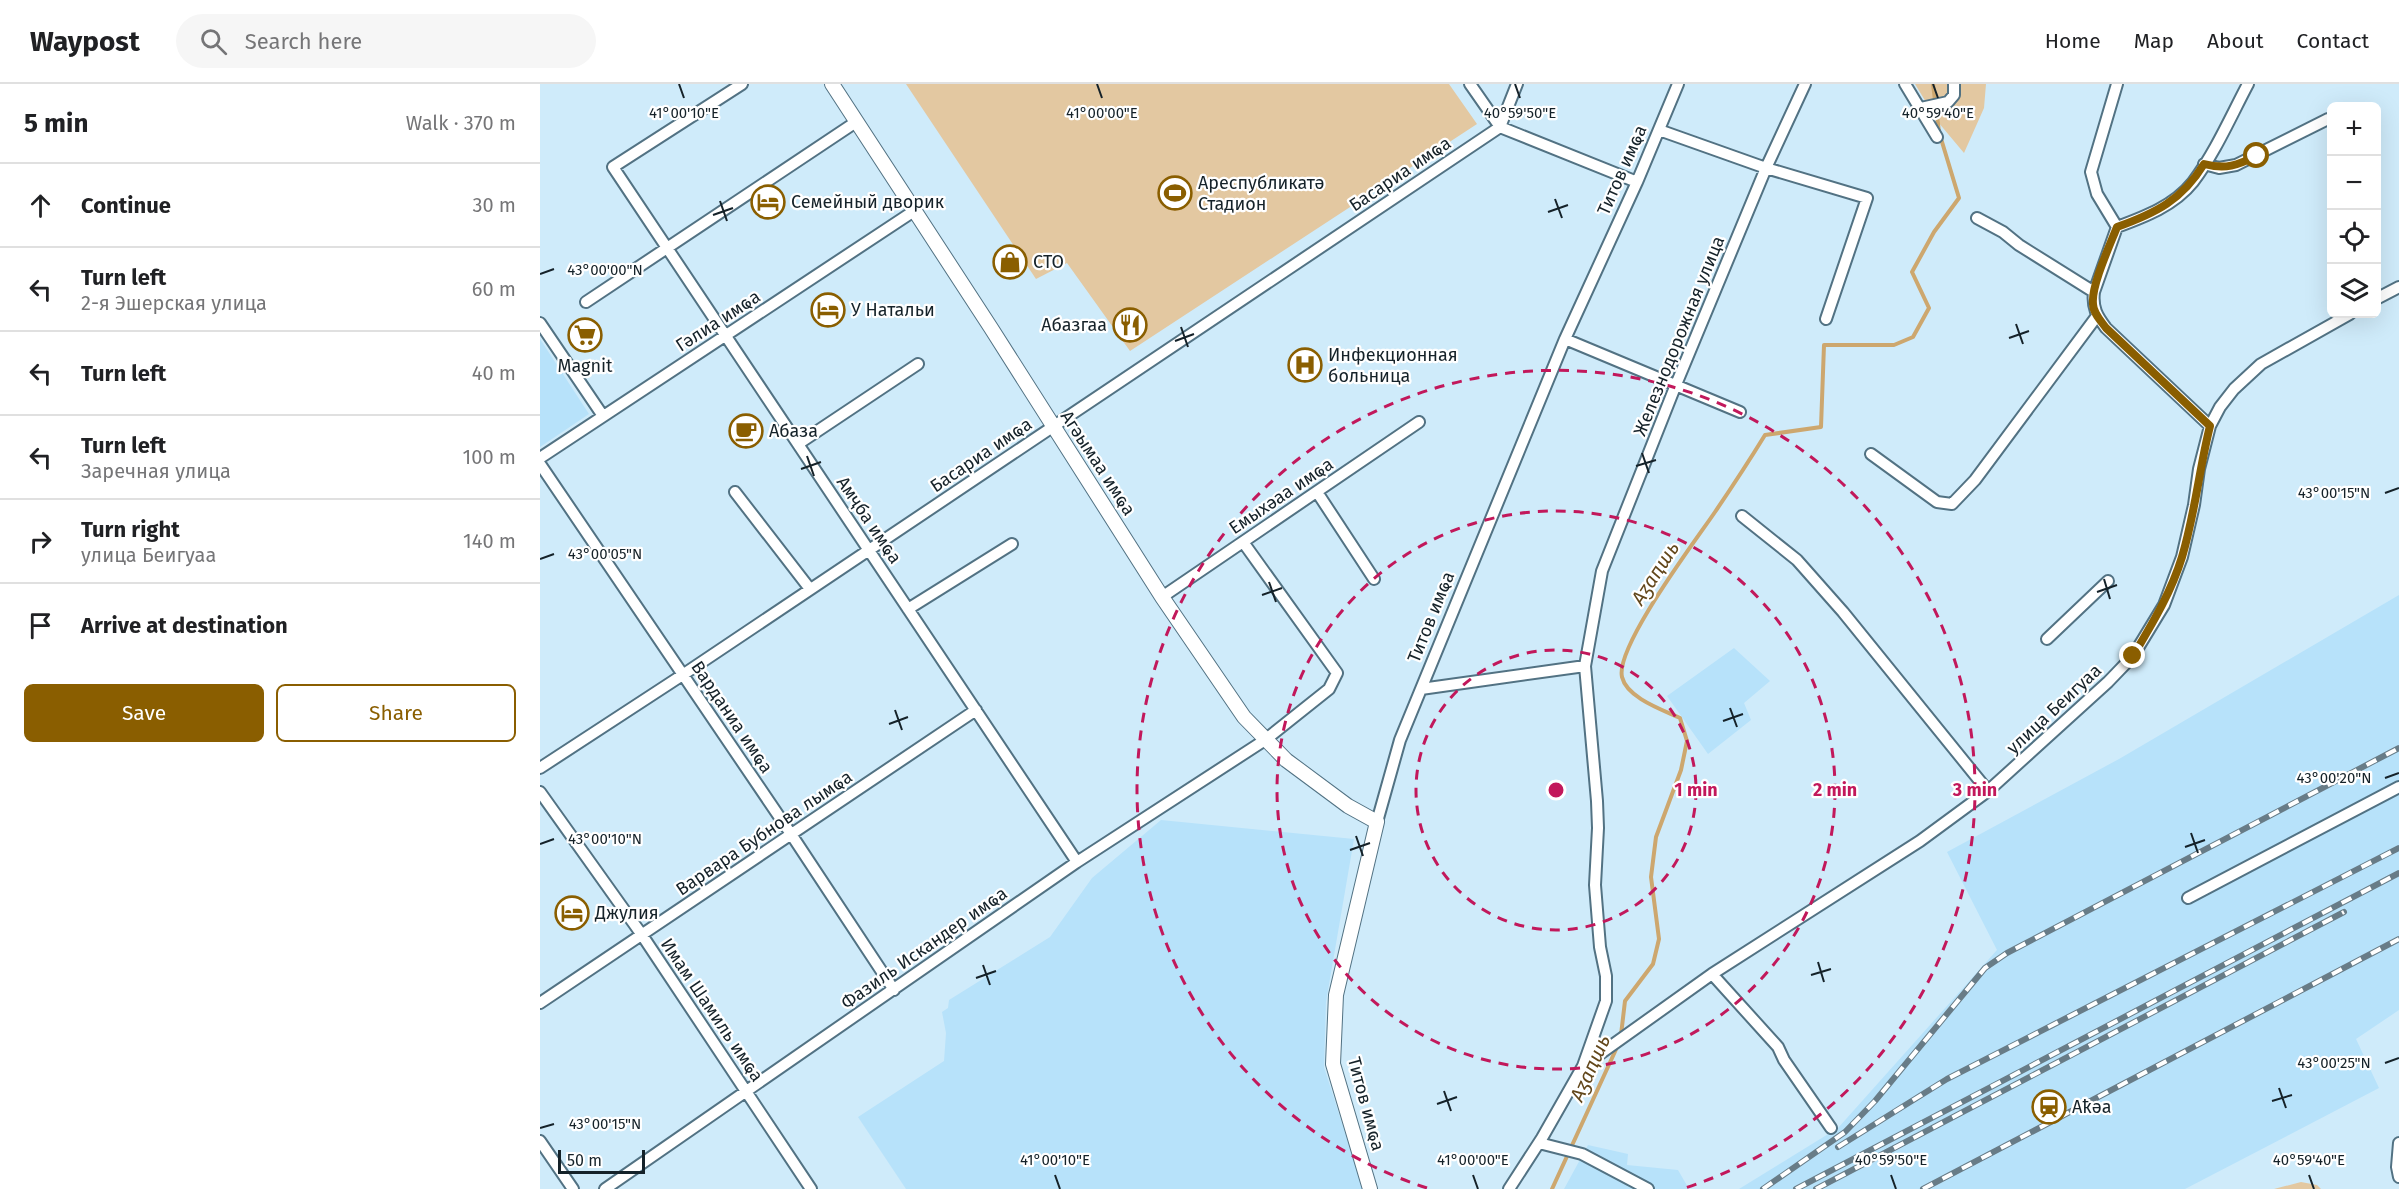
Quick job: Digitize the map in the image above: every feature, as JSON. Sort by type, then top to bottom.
[{"type":"street","name":"Амҷба имҩа","points":[[742,84],[613,167],[1077,862]]},
{"type":"street","name":"Агәымаа имҩа","points":[[832,84],[1162,597],[1244,717],[1286,760],[1348,806],[1377,822]]},
{"type":"street","points":[[1470,84],[1500,127],[1637,182]]},
{"type":"street","points":[[1500,127],[1517,84]]},
{"type":"street","name":"Титов имҩа","points":[[1371,1189],[1333,1064],[1336,995],[1377,822],[1400,740],[1420,689],[1565,339],[1637,182],[1678,84]]},
{"type":"street","name":"Железнодорожная улица","points":[[1583,1066],[1606,1001],[1606,976],[1600,947],[1595,885],[1597,801],[1585,666],[1602,572],[1675,387],[1766,168],[1805,84]]},
{"type":"street","points":[[1905,84],[1924,107],[1937,137]]},
{"type":"street","points":[[1924,107],[1948,102],[1954,95],[1954,84]]},
{"type":"street","points":[[2117,84],[2091,172],[2097,194],[2117,227]]},
{"type":"street","points":[[2210,426],[2106,328],[2092,305],[2094,292],[2117,227],[2149,215],[2174,200],[2192,184],[2248,84]]},
{"type":"street","points":[[2204,164],[2219,168],[2236,165],[2327,120]]},
{"type":"street","points":[[586,302],[856,122]]},
{"type":"street","name":"Басариа имҩа","points":[[540,768],[1500,127]]},
{"type":"street","points":[[1659,130],[1766,168],[1867,198],[1826,319]]},
{"type":"street","name":"Гәлиа имҩа","points":[[540,458],[914,211]]},
{"type":"street","points":[[1977,218],[2003,232],[2019,245],[2094,292]]},
{"type":"street","points":[[2381,297],[2399,288]]},
{"type":"street","points":[[1871,454],[1937,502],[1952,504],[1975,480],[2097,316]]},
{"type":"street","name":"улица Беигуаа","points":[[1583,1066],[1712,974],[1920,841],[1988,791],[2108,682],[2133,656],[2158,615],[2182,557],[2210,426],[2220,407],[2234,389],[2261,364],[2343,318]]},
{"type":"street","points":[[540,323],[603,416]]},
{"type":"street","points":[[1565,339],[1675,387],[1740,412]]},
{"type":"street","points":[[798,444],[918,364]]},
{"type":"street","name":"Емыхәаа имҩа","points":[[1162,597],[1419,422]]},
{"type":"street","name":"Варданиа имҩа","points":[[540,464],[684,674],[894,990]]},
{"type":"street","points":[[735,492],[810,589]]},
{"type":"street","points":[[1317,492],[1374,579]]},
{"type":"street","points":[[1742,516],[1797,560],[1850,621],[1988,791]]},
{"type":"street","name":"Фазиль Искандер имҩа","points":[[605,1189],[1077,862],[1265,740],[1329,689],[1337,673],[1244,542]]},
{"type":"street","points":[[908,609],[1012,544]]},
{"type":"street","points":[[2047,639],[2108,581]]},
{"type":"street","points":[[1420,689],[1585,666]]},
{"type":"street","name":"Варвара Бубнова лымҩа","points":[[540,1003],[976,711]]},
{"type":"street","points":[[2188,898],[2399,787]]},
{"type":"street","name":"Имам Шамиль имҩа","points":[[540,792],[642,935],[811,1189]]},
{"type":"street","points":[[1712,974],[1778,1047],[1784,1060],[1831,1128]]},
{"type":"street","points":[[1509,1189],[1539,1143],[1583,1066]]},
{"type":"street","points":[[540,1141],[573,1189]]},
{"type":"street","points":[[1539,1143],[1582,1154],[1648,1189]]},
{"type":"street","points":[[2399,1143],[2399,1178]]},
{"type":"shaded area","name":"Ареспубликатә Стадион","points":[[906,84],[1449,84],[1477,124],[1130,351],[1067,263],[1036,279]]},
{"type":"shaded area","points":[[1915,84],[1986,84],[1984,108],[1964,153],[1938,122]]},
{"type":"shaded area","points":[[540,339],[589,414],[540,447]]},
{"type":"shaded area","points":[[2399,595],[2399,1010],[2356,1039],[2379,1088],[2185,1189],[1739,1189],[1838,1128],[1997,950],[1947,852],[2119,759]]},
{"type":"shaded area","points":[[1734,648],[1770,681],[1744,703],[1751,720],[1708,754],[1667,696]]},
{"type":"shaded area","points":[[1161,820],[1354,839],[1326,1002],[1324,1067],[1363,1189],[906,1189],[858,1117],[944,1061],[946,1033],[942,1012],[948,1008],[949,1000],[1050,937],[1092,878]]},
{"type":"shaded area","points":[[1588,1145],[1628,1154],[1627,1165],[1678,1170],[1689,1189],[1564,1189]]},
{"type":"shaded area","points":[[2301,1182],[2317,1185],[2321,1189],[2274,1189]]},
{"type":"waterway","name":"Аӡаԥшь","points":[[1621,1035],[1625,1001],[1653,964],[1659,939],[1651,877],[1656,837],[1681,770],[1687,741],[1680,718],[1646,702],[1625,684],[1622,677],[1623,662],[1643,619],[1765,435],[1821,427],[1824,345],[1894,345],[1913,337],[1929,308],[1912,272],[1934,232],[1959,198],[1939,132],[1933,84]]},
{"type":"waterway","name":"Аӡаԥшь","points":[[1552,1189],[1618,1045]]},
{"type":"railway","points":[[1763,1189],[1845,1132],[1875,1101],[1985,968],[2007,953],[2399,748]]},
{"type":"railway","points":[[1838,1147],[1947,1079],[2399,848]]},
{"type":"railway","points":[[1796,1189],[2399,873]]},
{"type":"railway","points":[[1816,1189],[2344,912]]},
{"type":"railway","points":[[1923,1189],[2399,939]]},
{"type":"place","name":"Ареспубликатә Стадион","points":[[1175,193]]},
{"type":"place","name":"Семейный дворик","points":[[768,202]]},
{"type":"place","name":"СТО","points":[[1010,262]]},
{"type":"place","name":"У Натальи","points":[[828,310]]},
{"type":"place","name":"Абазгаа","points":[[1130,325]]},
{"type":"place","name":"Magnit","points":[[585,335]]},
{"type":"place","name":"Инфекционная больница","points":[[1305,365]]},
{"type":"place","name":"Абаза","points":[[746,431]]},
{"type":"place","name":"Джулия","points":[[572,913]]},
{"type":"place","name":"Аҟəа","points":[[2049,1107]]},
{"type":"route","points":[[2133,656],[2164,605],[2182,557],[2210,426],[2106,328],[2092,305],[2094,292],[2117,227],[2149,215],[2174,200],[2192,184],[2204,164],[2219,168],[2236,165],[2257,156]]}]
